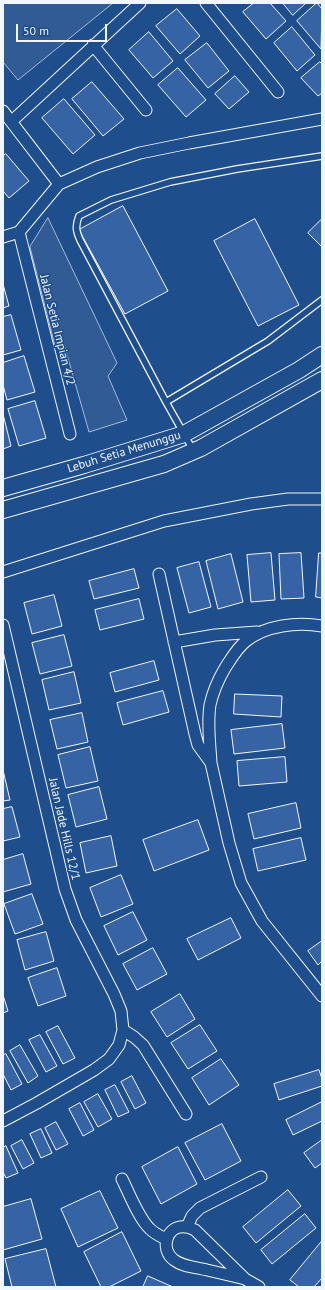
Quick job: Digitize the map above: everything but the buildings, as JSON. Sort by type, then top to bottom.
[{"type":"street","points":[[12,120],[140,3]]},
{"type":"street","points":[[206,3],[278,92]]},
{"type":"street","points":[[93,45],[146,110]]},
{"type":"street","points":[[3,111],[12,120],[59,184]]},
{"type":"street","points":[[3,237],[19,232],[59,184],[98,167],[140,153],[322,119]]},
{"type":"street","name":"Jalan Setia Impian 4/2","points":[[19,232],[70,434]]},
{"type":"street","name":"Lebuh Setia Menunggu","points":[[3,488],[184,434],[321,357]]},
{"type":"street","name":"Lebuh Setia Menunggu","points":[[3,510],[164,464],[194,452],[322,380]]},
{"type":"street","points":[[3,572],[164,521],[251,504],[288,500],[322,499]]},
{"type":"street","points":[[159,574],[198,745],[211,763]]},
{"type":"street","name":"Jalan Jade Hills 12/1","points":[[3,625],[65,889],[76,920],[114,994],[121,1011],[123,1030]]},
{"type":"street","points":[[174,642],[215,635],[260,632],[294,625],[322,626]]},
{"type":"street","points":[[260,632],[245,642],[232,656],[217,681],[210,705],[209,733],[211,763],[229,843],[241,883],[262,921],[322,996]]},
{"type":"street","points":[[3,1121],[94,1070],[109,1059],[119,1045],[123,1030],[144,1045],[186,1114]]},
{"type":"street","points":[[187,1227],[192,1216],[200,1208],[261,1177]]},
{"type":"street","points":[[122,1179],[148,1228],[166,1239]]},
{"type":"street","points":[[246,1279],[184,1265],[174,1260],[166,1250],[166,1239],[172,1231],[179,1227],[187,1227],[198,1233],[246,1279],[259,1287]]},
{"type":"lane","points":[[194,452],[76,232],[76,224],[79,216],[111,200],[170,182],[237,169],[322,156]]},
{"type":"lane","points":[[166,402],[268,341],[322,300]]},
{"type":"shaded area","points":[[3,3],[113,3],[18,80],[3,62]]},
{"type":"shaded area","points":[[48,218],[117,363],[108,376],[127,420],[89,432],[64,344],[55,346],[30,247]]}]
